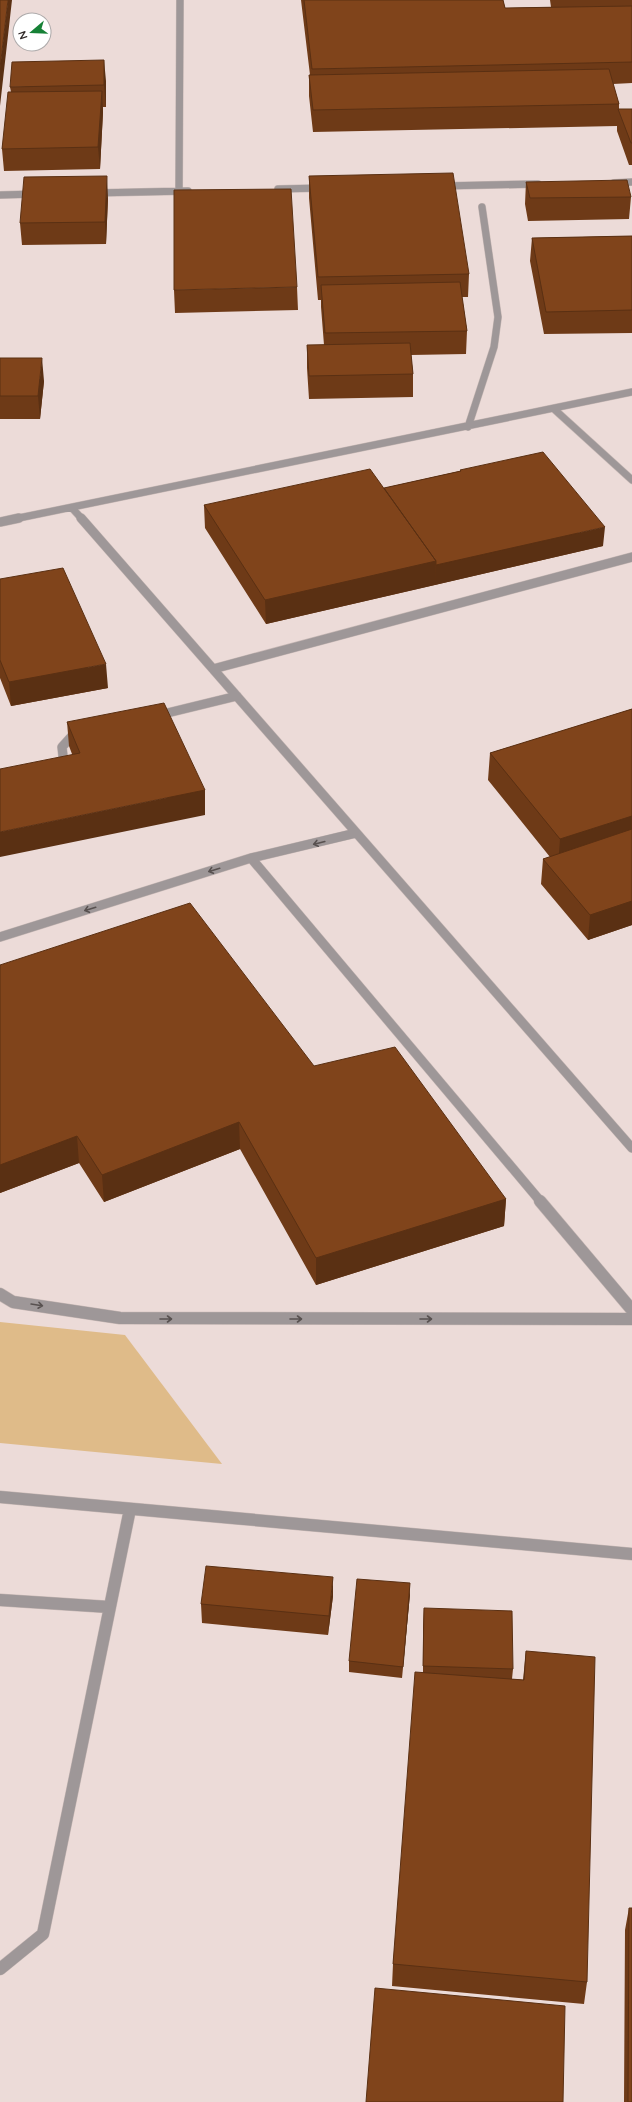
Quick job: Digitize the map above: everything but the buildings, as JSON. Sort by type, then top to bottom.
[{"type":"street","points":[[179,191],[180,0]]},
{"type":"street","points":[[608,183],[632,182]]},
{"type":"street","points":[[434,186],[545,184]]},
{"type":"street","points":[[267,190],[330,188]]},
{"type":"street","points":[[86,193],[195,191]]},
{"type":"street","points":[[0,195],[47,194]]},
{"type":"street","points":[[468,427],[494,347],[498,317],[482,207]]},
{"type":"street","points":[[0,522],[554,410],[632,392]]},
{"type":"street","points":[[554,410],[632,480]]},
{"type":"street","points":[[72,508],[632,1148]]},
{"type":"street","points":[[213,669],[632,557]]},
{"type":"street","points":[[146,718],[237,696]]},
{"type":"street","points":[[58,773],[64,765],[62,747],[71,737],[86,733]]},
{"type":"street","points":[[0,937],[251,858],[356,833]]},
{"type":"street","points":[[251,858],[632,1310]]},
{"type":"street","points":[[0,1294],[13,1302],[120,1318],[632,1319]]},
{"type":"street","points":[[0,1497],[632,1554]]},
{"type":"street","points":[[0,1968],[43,1934],[130,1509]]},
{"type":"street","points":[[0,1600],[109,1607]]},
{"type":"shaded area","points":[[0,1322],[125,1335],[222,1464],[0,1443]]}]
